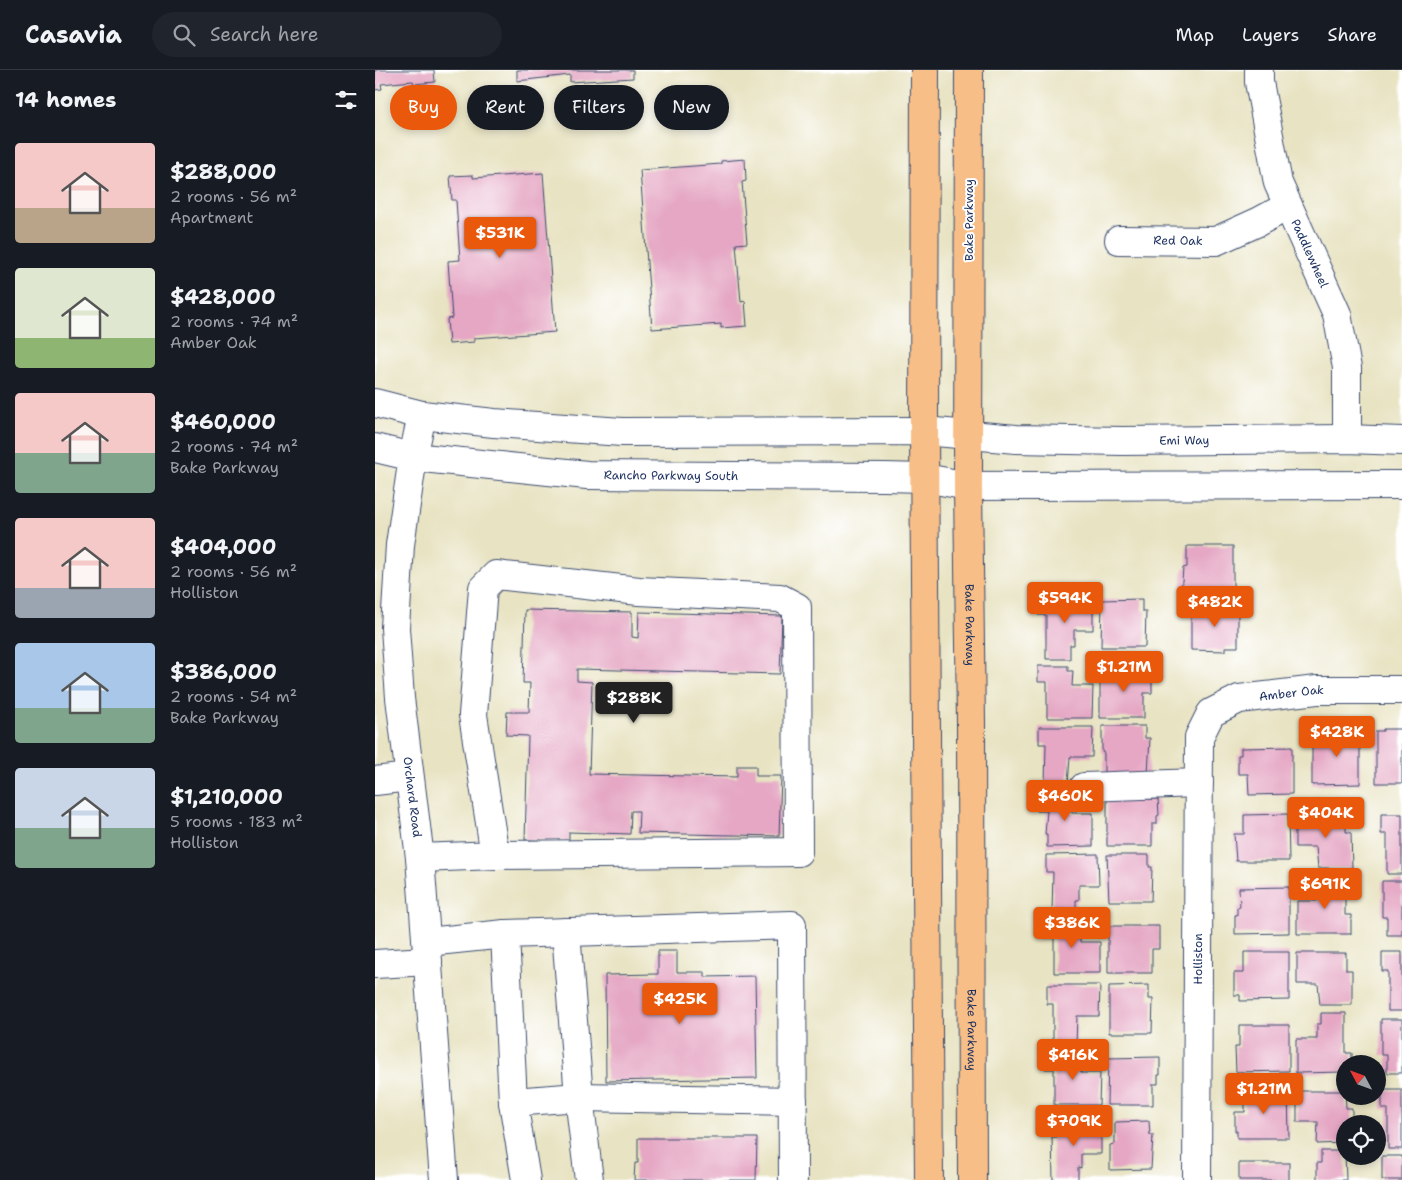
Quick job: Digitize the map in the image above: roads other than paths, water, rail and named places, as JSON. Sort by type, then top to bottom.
[{"type":"main road","points":[[925,70],[924,431],[929,1180]]},
{"type":"main road","name":"Bake Parkway","points":[[969,70],[968,486],[971,724],[972,1180]]},
{"type":"street","name":"Paddlewheel","points":[[1259,70],[1259,82],[1278,183],[1337,314],[1347,368],[1347,440]]},
{"type":"street","name":"Red Oak","points":[[1119,240],[1216,241],[1288,206]]},
{"type":"street","points":[[375,404],[422,415],[494,423],[622,432],[924,431],[968,434]]},
{"type":"street","name":"Orchard Road","points":[[422,415],[413,457],[400,545],[395,628],[400,698],[420,858],[444,1180]]},
{"type":"street","name":"Emi Way","points":[[968,434],[1016,439],[1112,441],[1402,441]]},
{"type":"street","name":"Rancho Parkway South","points":[[375,448],[413,457],[587,474],[925,478],[968,486]]},
{"type":"street","points":[[968,486],[1402,485]]},
{"type":"street","points":[[420,858],[495,855],[798,852],[797,607],[780,598],[639,591],[496,575],[483,588],[473,715],[495,855]]},
{"type":"street","name":"Amber Oak","points":[[1199,737],[1211,714],[1239,699],[1317,690],[1402,690]]},
{"type":"street","name":"Holliston","points":[[1197,1180],[1199,737]]},
{"type":"street","points":[[375,781],[409,777]]},
{"type":"street","points":[[1084,788],[1199,784]]},
{"type":"street","points":[[375,964],[505,934],[792,925],[793,1180]]},
{"type":"street","points":[[566,932],[579,1097],[589,1180]]},
{"type":"street","points":[[505,934],[513,1102],[526,1180]]},
{"type":"street","points":[[513,1102],[579,1097],[793,1101]]}]
